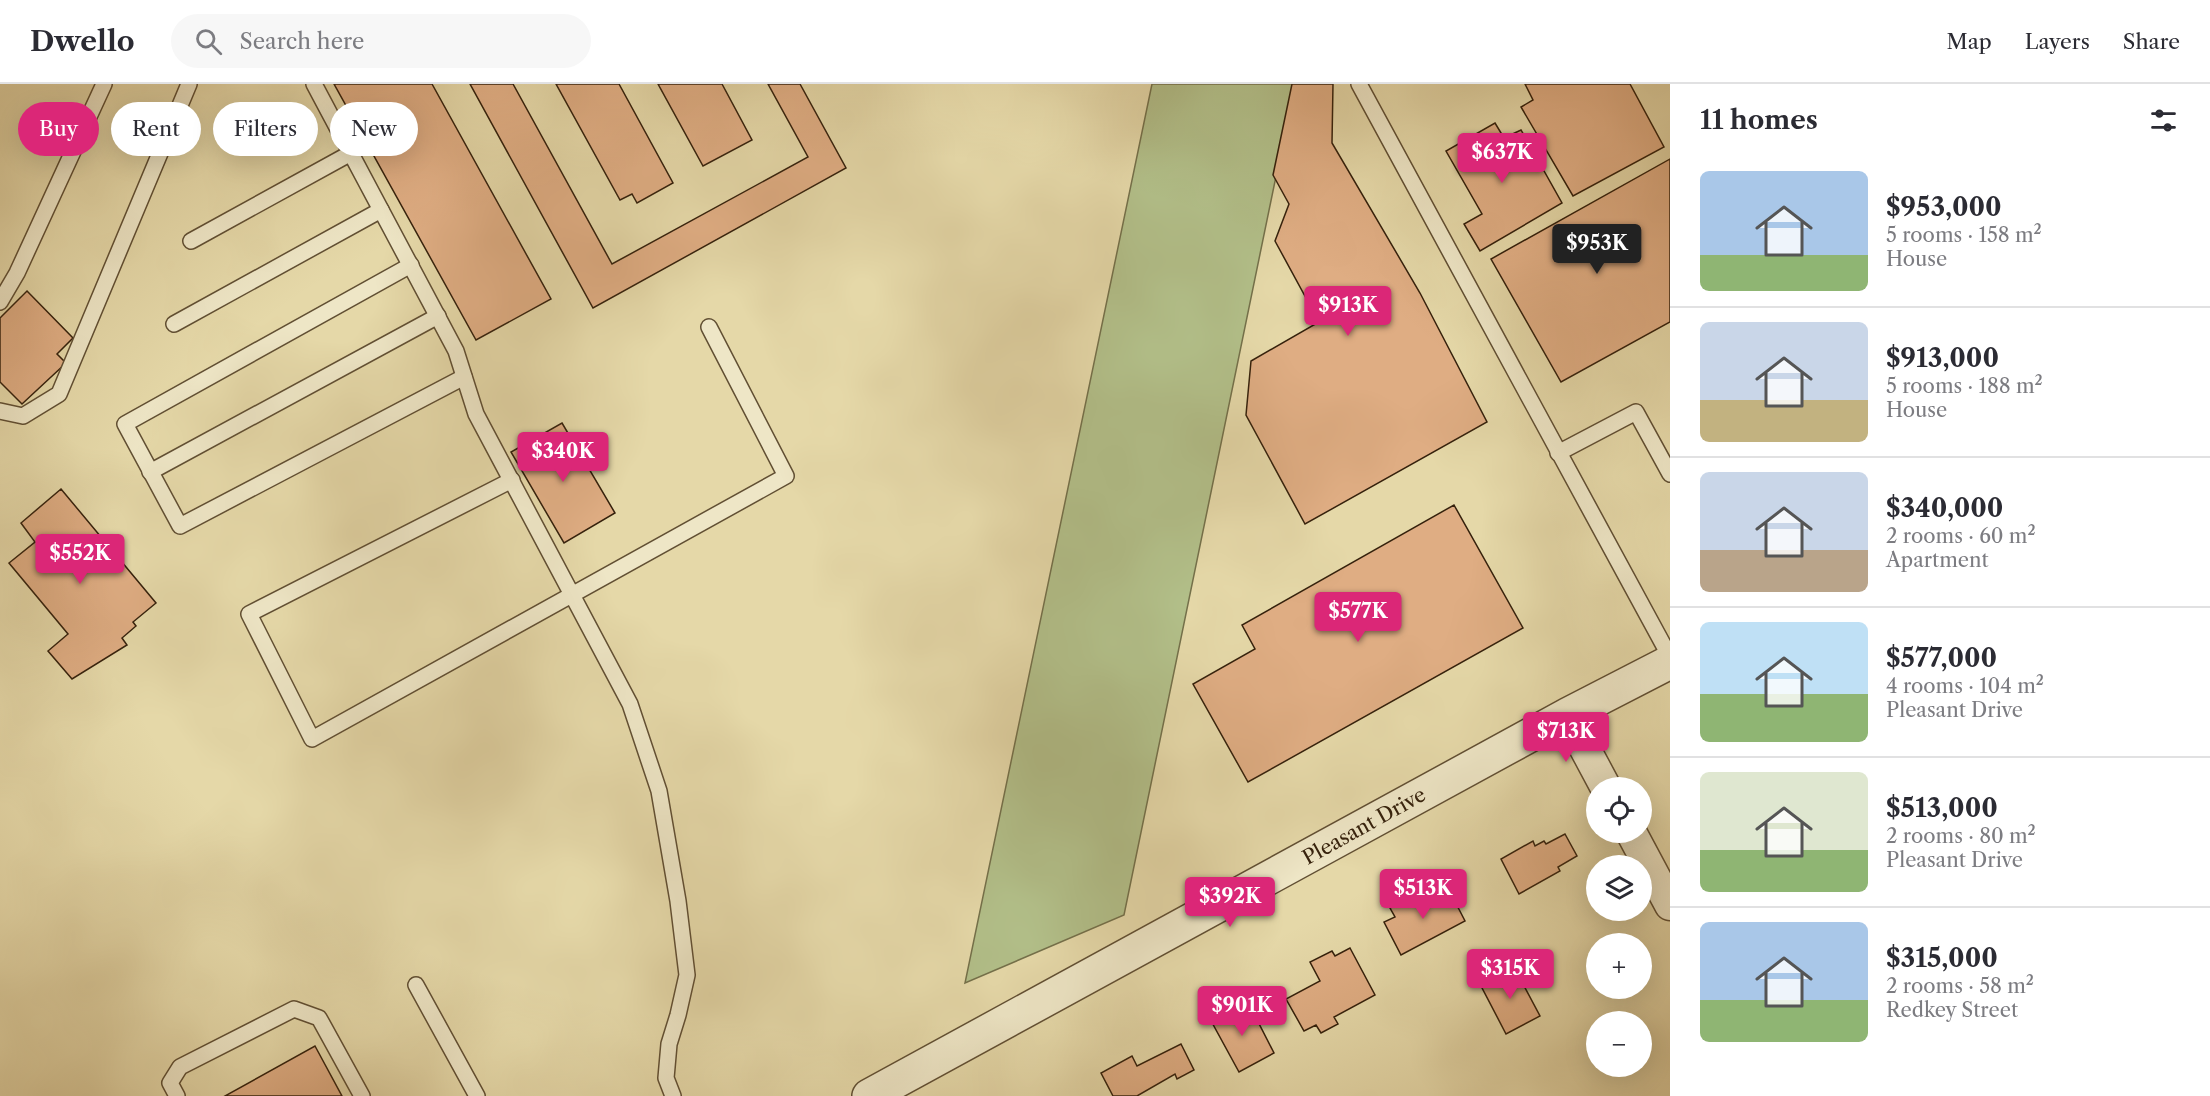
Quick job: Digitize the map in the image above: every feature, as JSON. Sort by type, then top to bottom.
[{"type":"street","name":"Pleasant Drive","points":[[878,1094],[1567,715],[1670,662]]},
{"type":"street","points":[[1567,715],[1600,777]]},
{"type":"street","points":[[1637,843],[1670,905]]},
{"type":"lane","points":[[0,302],[16,273],[104,84]]},
{"type":"lane","points":[[0,411],[23,416],[59,394],[189,84]]},
{"type":"lane","points":[[314,84],[330,114]]},
{"type":"lane","points":[[1359,84],[1670,657]]},
{"type":"lane","points":[[191,240],[345,156]]},
{"type":"lane","points":[[353,156],[456,351],[476,414],[630,704],[659,791],[678,901],[687,975],[669,1044],[666,1078],[673,1096]]},
{"type":"lane","points":[[174,324],[381,210]]},
{"type":"lane","points":[[411,265],[125,424],[180,526],[464,376]]},
{"type":"lane","points":[[150,472],[438,316]]},
{"type":"lane","points":[[512,480],[249,614],[312,739],[786,476],[709,327]]},
{"type":"lane","points":[[1558,453],[1636,412],[1670,474]]},
{"type":"lane","points":[[417,985],[477,1096]]},
{"type":"lane","points":[[177,1096],[170,1083],[180,1067],[294,1009],[320,1018],[362,1096]]},
{"type":"green space","points":[[1152,84],[1295,84],[1124,915],[965,983]]},
{"type":"building","points":[[334,84],[432,84],[551,299],[476,340],[374,156],[418,156],[418,102],[344,102]]},
{"type":"building","points":[[470,84],[513,84],[612,264],[808,157],[768,84],[800,84],[846,168],[593,308]]},
{"type":"building","points":[[556,84],[619,84],[673,183],[637,203],[632,194],[620,200]]},
{"type":"building","points":[[658,84],[722,84],[752,140],[703,166]]},
{"type":"building","points":[[1292,84],[1333,84],[1332,143],[1420,293],[1487,422],[1305,524],[1246,415],[1251,361],[1319,322],[1275,241],[1289,204],[1273,175]]},
{"type":"building","points":[[1525,84],[1630,84],[1664,147],[1573,196],[1521,107],[1533,100]]},
{"type":"building","points":[[1495,123],[1504,138],[1521,130],[1562,203],[1480,251],[1464,224],[1482,214],[1446,151]]},
{"type":"building","points":[[1670,159],[1670,322],[1561,382],[1491,259]]},
{"type":"building","points":[[27,291],[73,338],[57,354],[66,363],[22,404],[0,382],[0,318]]},
{"type":"building","points":[[562,423],[615,513],[564,543],[511,452]]},
{"type":"building","points":[[61,489],[156,603],[133,622],[136,626],[122,638],[127,645],[72,679],[48,651],[68,634],[9,563],[35,542],[21,523]]},
{"type":"building","points":[[1454,505],[1523,628],[1248,782],[1193,684],[1255,649],[1242,625]]},
{"type":"building","points":[[1565,834],[1577,856],[1558,867],[1560,871],[1519,894],[1501,859],[1533,841],[1535,846],[1544,841],[1546,844]]},
{"type":"building","points":[[1448,888],[1465,921],[1401,955],[1384,922],[1395,917],[1390,908],[1416,894],[1421,903]]},
{"type":"building","points":[[1350,948],[1375,995],[1334,1017],[1338,1024],[1321,1033],[1316,1025],[1304,1031],[1286,999],[1320,981],[1310,962],[1332,951],[1335,956]]},
{"type":"building","points":[[1514,967],[1540,1016],[1506,1034],[1480,984]]},
{"type":"building","points":[[1226,1008],[1229,1013],[1237,1008],[1240,1013],[1251,1008],[1274,1053],[1239,1072],[1209,1017]]},
{"type":"building","points":[[1181,1044],[1194,1070],[1177,1079],[1175,1074],[1137,1096],[1113,1096],[1101,1073],[1132,1056],[1137,1066]]},
{"type":"building","points":[[315,1046],[342,1096],[225,1096]]}]
